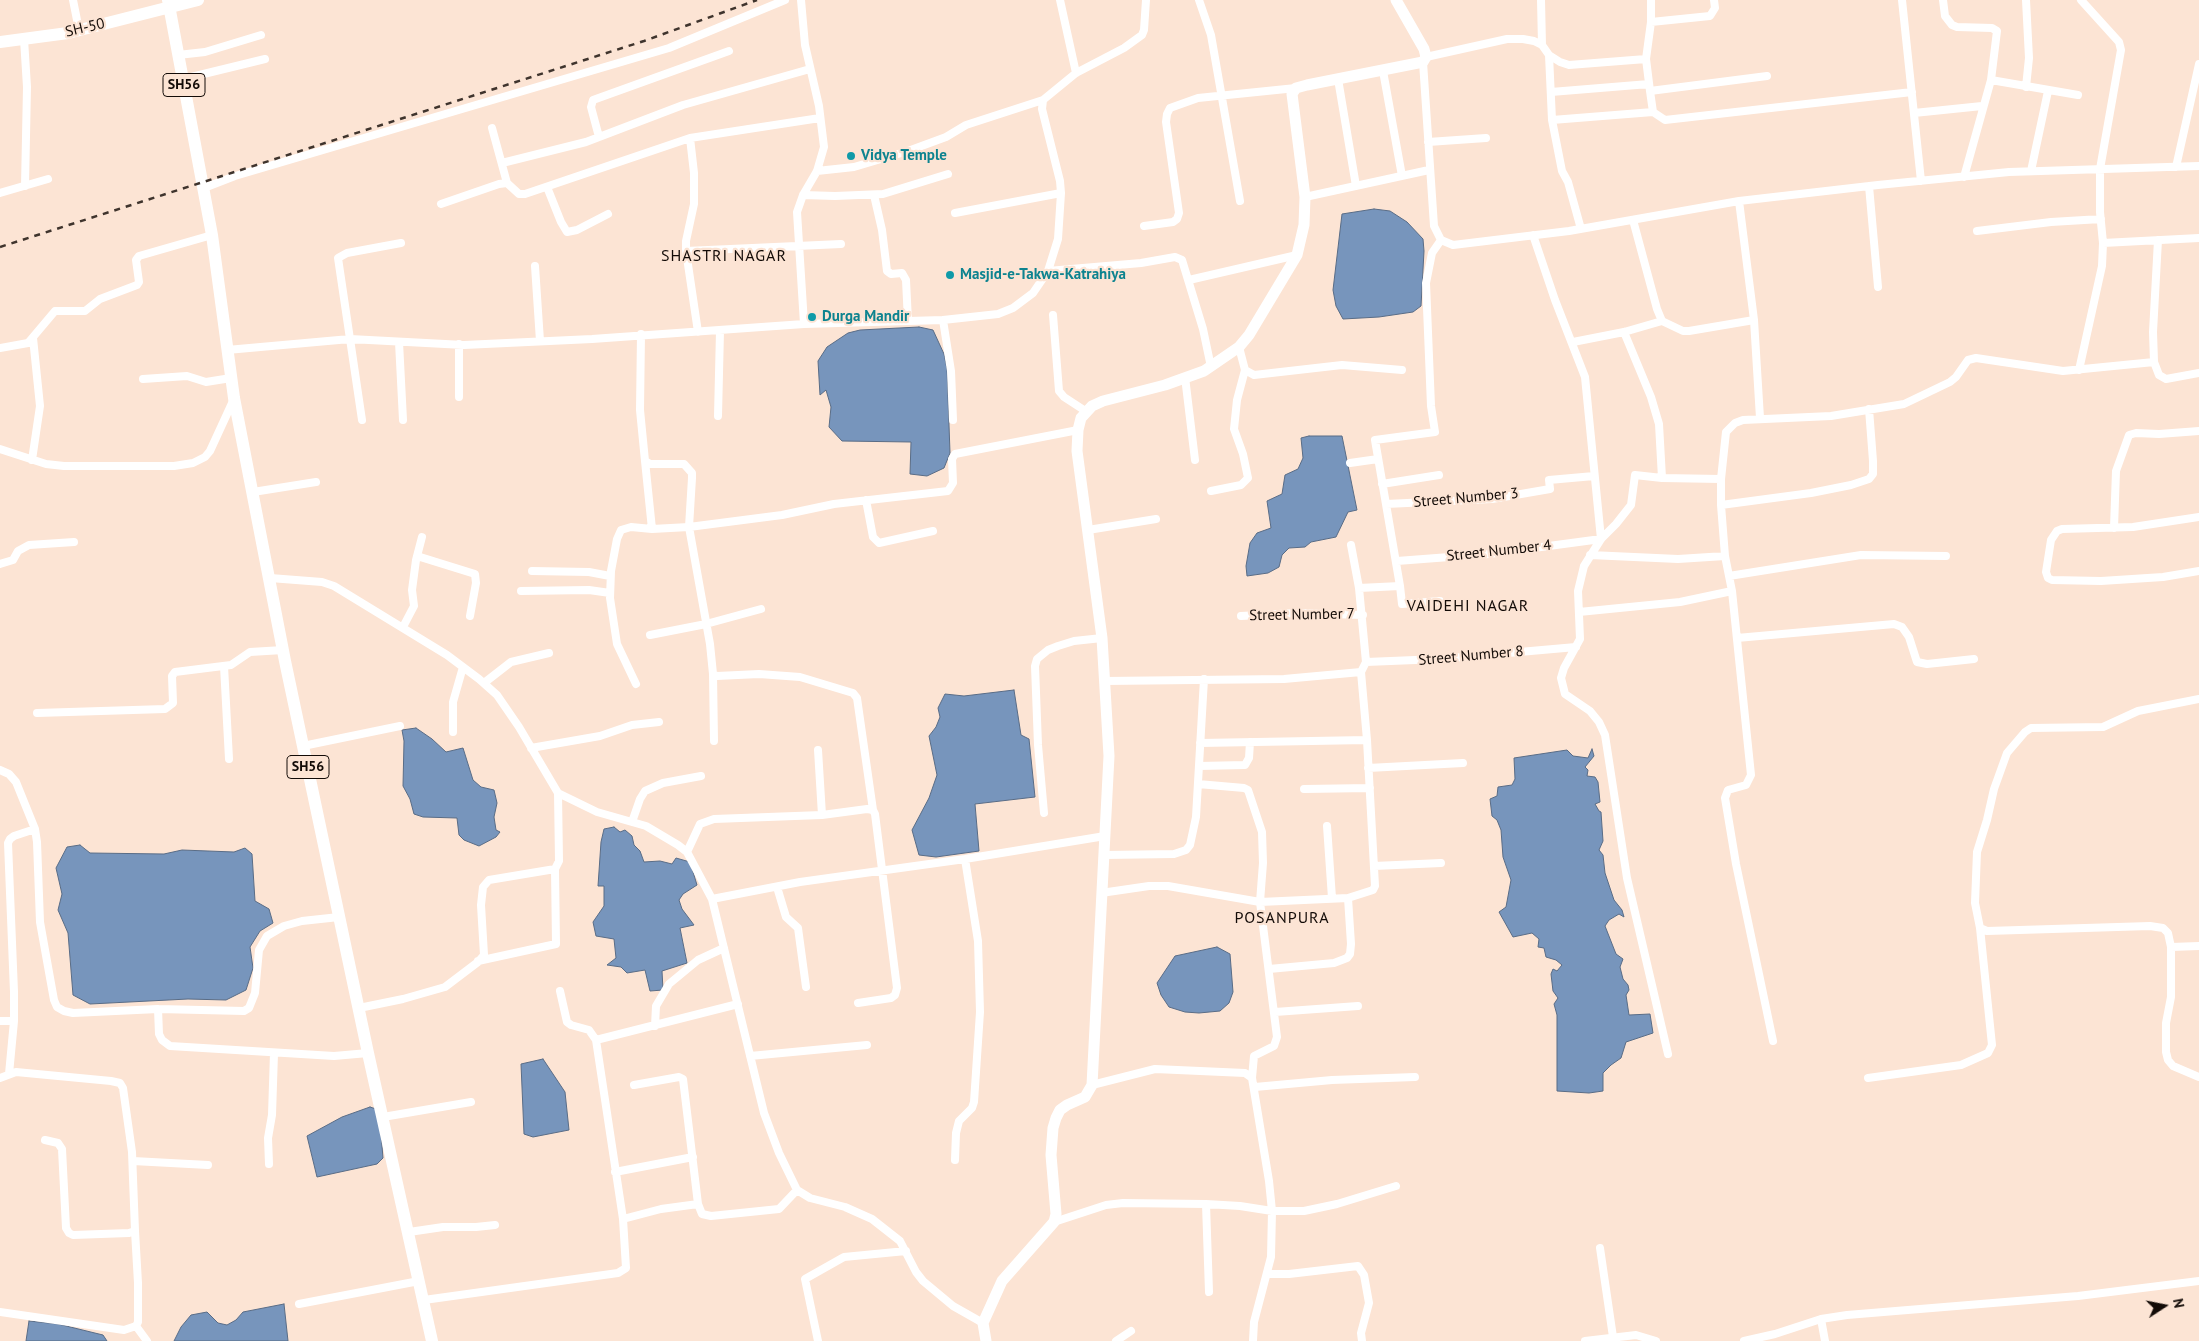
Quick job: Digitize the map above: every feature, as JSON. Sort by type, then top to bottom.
[{"type":"main road","name":"SH-50","points":[[0,42],[79,30],[168,4],[198,0]]},
{"type":"main road","points":[[986,1341],[983,1323],[1002,1281],[1054,1222],[1056,1214],[1051,1155],[1053,1128],[1060,1110],[1085,1097],[1092,1086],[1109,756],[1102,638],[1077,451],[1078,430],[1081,418],[1092,406],[1103,401],[1185,377],[1211,367],[1238,347],[1249,335],[1297,256],[1304,225],[1305,197],[1292,94],[1296,88],[1424,60],[1424,49],[1396,0]]},
{"type":"main road","name":"SH56","points":[[168,4],[212,235],[234,398],[283,650],[368,1053],[432,1341]]},
{"type":"street","points":[[73,0],[79,30]]},
{"type":"street","points":[[204,188],[245,173],[669,48],[785,0]]},
{"type":"street","points":[[801,0],[805,46],[824,147],[817,171],[803,195],[797,212],[804,324]]},
{"type":"street","points":[[1060,0],[1076,73]]},
{"type":"street","points":[[817,171],[854,167],[908,151],[946,137],[966,125],[1043,100],[1076,73],[1124,48],[1142,35],[1144,30],[1145,0]]},
{"type":"street","points":[[1199,0],[1211,34],[1240,201]]},
{"type":"street","points":[[1541,0],[1542,45]]},
{"type":"street","points":[[1650,0],[1651,22],[1646,59],[1652,112]]},
{"type":"street","points":[[1651,22],[1710,16],[1715,8],[1714,0]]},
{"type":"street","points":[[1902,0],[1921,181]]},
{"type":"street","points":[[1943,0],[1945,16],[1952,25],[1957,27],[1992,28],[1998,31],[1991,80],[1982,106],[1964,177]]},
{"type":"street","points":[[2026,0],[2028,58],[2026,87]]},
{"type":"street","points":[[2079,370],[2102,266],[2100,169],[2121,50],[2118,42],[2081,0]]},
{"type":"street","points":[[178,55],[205,52],[261,35]]},
{"type":"street","points":[[24,39],[27,86],[25,186]]},
{"type":"street","points":[[1646,59],[1569,65],[1549,55],[1542,45],[1534,41],[1507,39],[1424,60],[1429,170],[1434,226],[1441,240],[1453,245],[1581,229],[1740,201],[1869,186],[2031,171],[2199,166]]},
{"type":"street","points":[[599,137],[591,107],[593,100],[729,51]]},
{"type":"street","points":[[1549,55],[1552,120],[1562,171],[1568,182],[1581,229]]},
{"type":"street","points":[[183,79],[266,59]]},
{"type":"street","points":[[2176,167],[2199,64]]},
{"type":"street","points":[[502,163],[548,153],[599,137],[683,105],[810,69]]},
{"type":"street","points":[[1383,70],[1402,176]]},
{"type":"street","points":[[1551,92],[1650,87],[1767,76]]},
{"type":"street","points":[[1338,79],[1356,186]]},
{"type":"street","points":[[1991,80],[2078,95]]},
{"type":"street","points":[[1144,226],[1173,222],[1178,219],[1179,213],[1166,122],[1170,108],[1193,100],[1296,88]]},
{"type":"street","points":[[2031,171],[2048,91]]},
{"type":"street","points":[[1552,120],[1652,112],[1665,120],[1676,120],[1912,92]]},
{"type":"street","points":[[227,350],[350,339],[459,344],[540,341],[720,331],[804,324],[943,320],[998,314],[1013,308],[1033,293],[1048,271],[1058,239],[1062,193],[1042,109],[1043,100]]},
{"type":"street","points":[[1914,113],[1982,106]]},
{"type":"street","points":[[492,128],[507,183],[519,194],[547,187],[690,138],[820,118]]},
{"type":"street","points":[[690,138],[694,173],[694,204],[686,241],[686,251],[698,332]]},
{"type":"street","points":[[1428,142],[1486,138]]},
{"type":"street","points":[[1305,197],[1429,170]]},
{"type":"street","points":[[803,195],[874,195],[948,174]]},
{"type":"street","points":[[0,193],[48,179]]},
{"type":"street","points":[[441,204],[507,183]]},
{"type":"street","points":[[1869,186],[1878,287]]},
{"type":"street","points":[[547,187],[567,232],[578,230],[608,214]]},
{"type":"street","points":[[955,213],[1062,193]]},
{"type":"street","points":[[874,195],[882,230],[887,270],[892,274],[902,273],[906,280],[908,321]]},
{"type":"street","points":[[1740,201],[1754,320],[1760,418]]},
{"type":"street","points":[[1976,231],[2051,222],[2101,219]]},
{"type":"street","points":[[1633,220],[1657,309],[1662,320],[1683,331],[1754,320]]},
{"type":"street","points":[[0,348],[20,346],[28,343],[55,311],[85,311],[100,298],[137,285],[139,282],[136,260],[139,256],[212,235]]},
{"type":"street","points":[[1533,235],[1555,300],[1573,342],[1585,377],[1600,539]]},
{"type":"street","points":[[2103,243],[2199,238]]},
{"type":"street","points":[[1440,601],[1402,604],[1397,561],[1375,440],[1435,432],[1431,406],[1426,283],[1432,253],[1441,240]]},
{"type":"street","points":[[2158,240],[2153,332],[2154,362],[2158,375],[2166,378],[2199,374]]},
{"type":"street","points":[[362,420],[338,258],[347,253],[401,243]]},
{"type":"street","points":[[686,251],[841,244]]},
{"type":"street","points":[[1189,280],[1297,256]]},
{"type":"street","points":[[1048,271],[1142,263],[1176,257],[1182,260],[1189,280],[1211,367]]},
{"type":"street","points":[[535,266],[540,341]]},
{"type":"street","points":[[1053,316],[1059,391],[1064,397],[1087,412]]},
{"type":"street","points":[[943,320],[951,371],[953,420]]},
{"type":"street","points":[[1573,342],[1624,332],[1662,320]]},
{"type":"street","points":[[718,416],[720,331]]},
{"type":"street","points":[[1624,332],[1651,397],[1659,424],[1662,478]]},
{"type":"street","points":[[642,334],[640,410],[652,529]]},
{"type":"street","points":[[32,460],[40,406],[33,338]]},
{"type":"street","points":[[399,342],[403,420]]},
{"type":"street","points":[[459,344],[459,397]]},
{"type":"street","points":[[1211,491],[1241,485],[1248,478],[1243,454],[1234,429],[1237,400],[1245,370],[1238,347]]},
{"type":"street","points":[[1773,1041],[1736,864],[1725,798],[1728,790],[1746,785],[1751,775],[1732,591],[1725,556],[1721,504],[1721,479],[1726,432],[1735,423],[1760,418],[1831,416],[1904,404],[1916,400],[1950,382],[1968,360],[1976,358],[2063,371],[2154,362]]},
{"type":"street","points":[[1245,370],[1254,375],[1342,365],[1402,370]]},
{"type":"street","points":[[143,379],[187,376],[206,382],[231,378]]},
{"type":"street","points":[[1185,377],[1195,460]]},
{"type":"street","points":[[0,449],[32,460],[64,466],[174,466],[193,464],[205,457],[210,451],[234,398]]},
{"type":"street","points":[[1721,504],[1811,493],[1851,485],[1869,479],[1873,474],[1873,461],[1869,409]]},
{"type":"street","points":[[636,684],[617,644],[610,592],[610,576],[616,538],[621,530],[630,527],[652,529],[689,527],[782,515],[834,504],[948,491],[953,483],[952,459],[955,454],[1078,430]]},
{"type":"street","points":[[2114,528],[2116,471],[2129,435],[2136,433],[2159,434],[2199,431]]},
{"type":"street","points":[[1350,463],[1378,459]]},
{"type":"street","points":[[645,461],[650,464],[684,464],[687,466],[692,478],[689,527],[713,674],[714,741]]},
{"type":"street","points":[[1382,484],[1439,475]]},
{"type":"street","points":[[1668,1054],[1628,878],[1605,735],[1599,722],[1590,711],[1565,694],[1561,678],[1564,668],[1580,639],[1578,591],[1581,578],[1590,555],[1600,539],[1616,524],[1631,505],[1635,475],[1662,478],[1721,479]]},
{"type":"street","name":"Street Number 3","points":[[1386,504],[1492,499],[1550,489],[1549,480],[1594,476]]},
{"type":"street","points":[[253,492],[316,482]]},
{"type":"street","points":[[866,500],[873,537],[879,543],[932,530]]},
{"type":"street","points":[[2199,518],[2114,528],[2062,529],[2057,531],[2051,540],[2046,572],[2048,578],[2058,581],[2101,581],[2163,577],[2199,571]]},
{"type":"street","points":[[1088,530],[1156,519]]},
{"type":"street","points":[[403,627],[414,606],[412,590],[422,537]]},
{"type":"street","name":"Street Number 4","points":[[1397,561],[1489,554],[1600,539]]},
{"type":"street","points":[[0,564],[13,560],[18,551],[29,545],[74,542]]},
{"type":"street","points":[[1101,893],[1149,886],[1168,886],[1260,902],[1348,898],[1373,890],[1375,886],[1370,788],[1361,672],[1366,662],[1363,614],[1351,546]]},
{"type":"street","points":[[1590,555],[1678,559],[1725,556]]},
{"type":"street","points":[[417,556],[475,574],[476,583],[470,616]]},
{"type":"street","points":[[1729,576],[1862,556],[1946,556]]},
{"type":"street","points":[[532,571],[589,572],[610,576]]},
{"type":"street","points":[[270,578],[322,582],[334,586],[403,627],[484,683],[506,708],[558,793],[559,860],[555,869],[556,944],[478,962]]},
{"type":"street","points":[[1359,588],[1400,586]]},
{"type":"street","points":[[522,591],[588,590],[610,592]]},
{"type":"street","points":[[1579,612],[1680,602],[1732,591]]},
{"type":"street","points":[[650,635],[706,624],[761,609]]},
{"type":"street","name":"Street Number 7","points":[[1241,616],[1297,613],[1363,614]]},
{"type":"street","points":[[1737,638],[1894,624],[1902,627],[1917,662],[1927,664],[1974,659]]},
{"type":"street","points":[[1044,813],[1038,745],[1035,666],[1037,659],[1048,650],[1058,646],[1074,641],[1102,638]]},
{"type":"street","name":"Street Number 8","points":[[1366,662],[1440,659],[1576,647]]},
{"type":"street","points":[[37,712],[165,709],[173,703],[172,676],[175,672],[231,665],[250,652],[283,650]]},
{"type":"street","points":[[484,683],[511,662],[548,653]]},
{"type":"street","points":[[224,666],[229,759]]},
{"type":"street","points":[[453,732],[453,702],[462,667]]},
{"type":"street","points":[[1105,681],[1284,679],[1361,672]]},
{"type":"street","points":[[713,674],[717,676],[759,674],[800,677],[853,693],[857,698],[875,814],[897,988],[892,998],[858,1003]]},
{"type":"street","points":[[1104,855],[1174,854],[1186,850],[1193,835],[1204,680]]},
{"type":"street","points":[[1868,1078],[1962,1065],[1988,1053],[1992,1045],[1980,928],[1975,903],[1977,852],[2006,753],[2031,728],[2103,727],[2138,711],[2199,699]]},
{"type":"street","points":[[531,748],[600,736],[632,725],[659,722]]},
{"type":"street","points":[[303,746],[400,726]]},
{"type":"street","points":[[1200,743],[1367,740]]},
{"type":"street","points":[[1199,766],[1244,765],[1249,758],[1250,742]]},
{"type":"street","points":[[818,750],[822,815]]},
{"type":"street","points":[[1368,768],[1463,763]]},
{"type":"street","points":[[0,770],[9,774],[16,782],[35,828],[40,922],[54,1000],[57,1007],[64,1011],[73,1013],[158,1008],[244,1011],[249,1008],[255,993],[259,950],[267,936],[284,926],[302,921],[339,917]]},
{"type":"street","points":[[632,822],[640,799],[645,791],[652,787],[701,776]]},
{"type":"street","points":[[1198,784],[1244,788],[1250,794],[1263,840],[1260,902],[1275,1012],[1277,1042],[1274,1046],[1254,1056],[1252,1078],[1255,1087],[1272,1211],[1271,1258],[1254,1322],[1253,1341]]},
{"type":"street","points":[[1304,789],[1370,788]]},
{"type":"street","points":[[558,793],[597,812],[646,826],[687,852],[712,899],[764,1113],[782,1160],[797,1190],[810,1198],[845,1208],[872,1219],[900,1241],[916,1272],[923,1281],[953,1306],[983,1323]]},
{"type":"street","points":[[687,852],[700,824],[714,819],[822,815],[867,809],[873,810]]},
{"type":"street","points":[[1327,826],[1332,898]]},
{"type":"street","points":[[9,1074],[14,1022],[8,843],[14,836],[35,828]]},
{"type":"street","points":[[712,899],[1105,836]]},
{"type":"street","points":[[955,1160],[958,1121],[972,1108],[974,1102],[980,1012],[978,941],[965,859]]},
{"type":"street","points":[[1374,866],[1441,863]]},
{"type":"street","points":[[359,1008],[445,987],[478,962],[484,955],[481,905],[483,887],[489,880],[555,869]]},
{"type":"street","points":[[778,887],[786,917],[798,928],[806,987]]},
{"type":"street","points":[[1269,969],[1334,963],[1347,958],[1350,954],[1348,898]]},
{"type":"street","points":[[1980,928],[1998,932],[2150,926],[2163,928],[2168,933],[2172,947],[2170,997],[2166,1023],[2166,1052],[2168,1060],[2173,1066],[2199,1077]]},
{"type":"street","points":[[2172,947],[2199,946]]},
{"type":"street","points":[[655,1026],[656,1006],[669,984],[698,960],[724,948]]},
{"type":"street","points":[[424,1300],[494,1289],[552,1283],[624,1271],[626,1268],[627,1259],[623,1219],[596,1040],[589,1030],[571,1025],[568,1022],[560,991]]},
{"type":"street","points":[[596,1040],[738,1004]]},
{"type":"street","points":[[1275,1012],[1358,1006]]},
{"type":"street","points":[[158,1008],[159,1034],[162,1040],[170,1046],[334,1056],[368,1053]]},
{"type":"street","points":[[0,1021],[14,1022]]},
{"type":"street","points":[[750,1056],[867,1045]]},
{"type":"street","points":[[269,1164],[268,1133],[272,1115],[274,1053]]},
{"type":"street","points":[[1092,1086],[1155,1069],[1244,1073],[1252,1078]]},
{"type":"street","points":[[0,1078],[16,1072],[111,1081],[120,1083],[123,1088],[133,1161],[138,1284],[138,1322],[136,1326]]},
{"type":"street","points":[[634,1085],[679,1077],[683,1078],[698,1204],[702,1214],[706,1216],[778,1209],[788,1202],[797,1190]]},
{"type":"street","points":[[1255,1087],[1332,1080],[1415,1077]]},
{"type":"street","points":[[383,1117],[471,1102]]},
{"type":"street","points":[[45,1140],[58,1143],[62,1149],[66,1228],[69,1233],[73,1235],[129,1233],[135,1231]]},
{"type":"street","points":[[615,1172],[693,1158]]},
{"type":"street","points":[[133,1161],[208,1165]]},
{"type":"street","points":[[1054,1222],[1106,1205],[1123,1203],[1206,1204],[1240,1206],[1272,1211],[1304,1211],[1337,1204],[1396,1186]]},
{"type":"street","points":[[623,1219],[661,1209],[698,1204]]},
{"type":"street","points":[[1206,1204],[1209,1292]]},
{"type":"street","points":[[409,1232],[443,1227],[495,1225]]},
{"type":"street","points":[[1600,1248],[1613,1337]]},
{"type":"street","points":[[818,1341],[805,1279],[844,1257],[906,1251]]},
{"type":"street","points":[[1267,1274],[1358,1266],[1364,1275],[1369,1303],[1361,1333],[1362,1341]]},
{"type":"street","points":[[299,1304],[419,1281]]},
{"type":"street","points":[[1744,1341],[1775,1334],[1821,1319],[1846,1315],[2078,1296],[2199,1281]]},
{"type":"street","points":[[0,1312],[124,1330],[136,1326]]},
{"type":"street","points":[[1821,1319],[1825,1341]]},
{"type":"street","points":[[136,1326],[148,1341]]},
{"type":"street","points":[[1116,1341],[1130,1332]]},
{"type":"street","points":[[1586,1341],[1636,1335],[1656,1341]]},
{"type":"water","points":[[1374,209],[1390,211],[1407,222],[1423,239],[1421,306],[1413,312],[1379,317],[1343,319],[1336,306],[1333,290],[1342,214]]},
{"type":"water","points":[[919,327],[933,330],[944,354],[947,369],[950,453],[944,468],[927,476],[910,474],[911,442],[842,441],[829,427],[831,407],[826,390],[820,395],[818,361],[827,347],[848,333],[860,330]]},
{"type":"water","points":[[1309,436],[1342,436],[1357,510],[1348,512],[1336,537],[1311,542],[1305,547],[1289,548],[1282,555],[1279,567],[1268,573],[1247,576],[1246,566],[1250,543],[1257,533],[1271,528],[1267,501],[1282,494],[1285,475],[1298,469],[1303,458],[1301,438]]},
{"type":"water","points":[[1014,690],[1021,735],[1029,739],[1035,797],[975,804],[979,851],[936,857],[919,855],[912,830],[929,798],[937,775],[929,736],[936,727],[940,717],[938,708],[945,694],[964,696]]},
{"type":"water","points":[[416,728],[446,752],[463,748],[473,780],[481,787],[494,790],[497,803],[494,817],[496,830],[500,832],[496,837],[479,846],[464,840],[459,835],[457,818],[423,817],[414,814],[410,799],[403,786],[404,741],[402,730]]},
{"type":"water","points":[[1592,749],[1594,756],[1585,767],[1588,770],[1587,776],[1595,777],[1598,782],[1600,802],[1595,804],[1601,812],[1603,841],[1599,850],[1603,855],[1605,873],[1614,900],[1622,910],[1624,917],[1619,914],[1609,920],[1605,926],[1616,954],[1623,959],[1620,967],[1623,979],[1628,985],[1629,990],[1626,995],[1629,1015],[1650,1014],[1653,1033],[1626,1042],[1621,1058],[1603,1073],[1603,1091],[1589,1093],[1557,1091],[1557,1015],[1554,1004],[1558,998],[1553,991],[1551,974],[1553,969],[1557,971],[1562,965],[1556,960],[1546,957],[1544,948],[1538,947],[1539,939],[1532,933],[1513,937],[1499,912],[1506,907],[1511,880],[1503,857],[1501,830],[1497,820],[1492,816],[1490,799],[1497,796],[1498,787],[1512,785],[1515,779],[1514,758],[1567,750],[1573,756],[1588,758]]},
{"type":"water","points":[[614,827],[620,832],[625,830],[632,836],[634,845],[640,851],[644,862],[660,861],[672,864],[676,858],[690,862],[697,885],[683,894],[679,900],[682,909],[694,925],[680,928],[687,963],[662,971],[663,990],[650,991],[645,970],[627,973],[621,967],[607,965],[616,958],[614,939],[596,936],[593,922],[604,906],[604,886],[598,886],[601,842],[604,829]]},
{"type":"water","points":[[80,845],[90,853],[164,854],[182,850],[234,852],[245,848],[252,854],[255,901],[269,909],[273,923],[260,931],[250,947],[253,968],[246,990],[226,1000],[188,999],[90,1004],[73,995],[68,933],[58,910],[62,894],[56,868],[67,847]]},
{"type":"water","points":[[1217,947],[1230,954],[1233,992],[1229,1003],[1220,1011],[1199,1013],[1185,1012],[1169,1007],[1161,995],[1157,983],[1175,956]]},
{"type":"water","points":[[543,1059],[565,1092],[569,1130],[533,1137],[524,1134],[521,1064]]},
{"type":"water","points":[[370,1107],[379,1110],[383,1158],[377,1164],[317,1177],[307,1136],[342,1117]]},
{"type":"water","points":[[284,1304],[288,1341],[174,1341],[181,1327],[191,1315],[207,1312],[218,1323],[227,1325],[236,1320],[243,1312]]},
{"type":"water","points":[[29,1321],[58,1324],[103,1335],[107,1341],[26,1341]]},
{"type":"railway","points":[[0,247],[644,41],[757,0]]},
{"type":"place","name":"Vidya Temple","points":[[851,156]]},
{"type":"place","name":"Masjid-e-Takwa-Katrahiya","points":[[950,275]]},
{"type":"place","name":"Durga Mandir","points":[[812,317]]},
{"type":"district","name":"SHASTRI NAGAR","points":[[724,256]]},
{"type":"district","name":"VAIDEHI NAGAR","points":[[1468,606]]},
{"type":"district","name":"POSANPURA","points":[[1282,918]]}]
